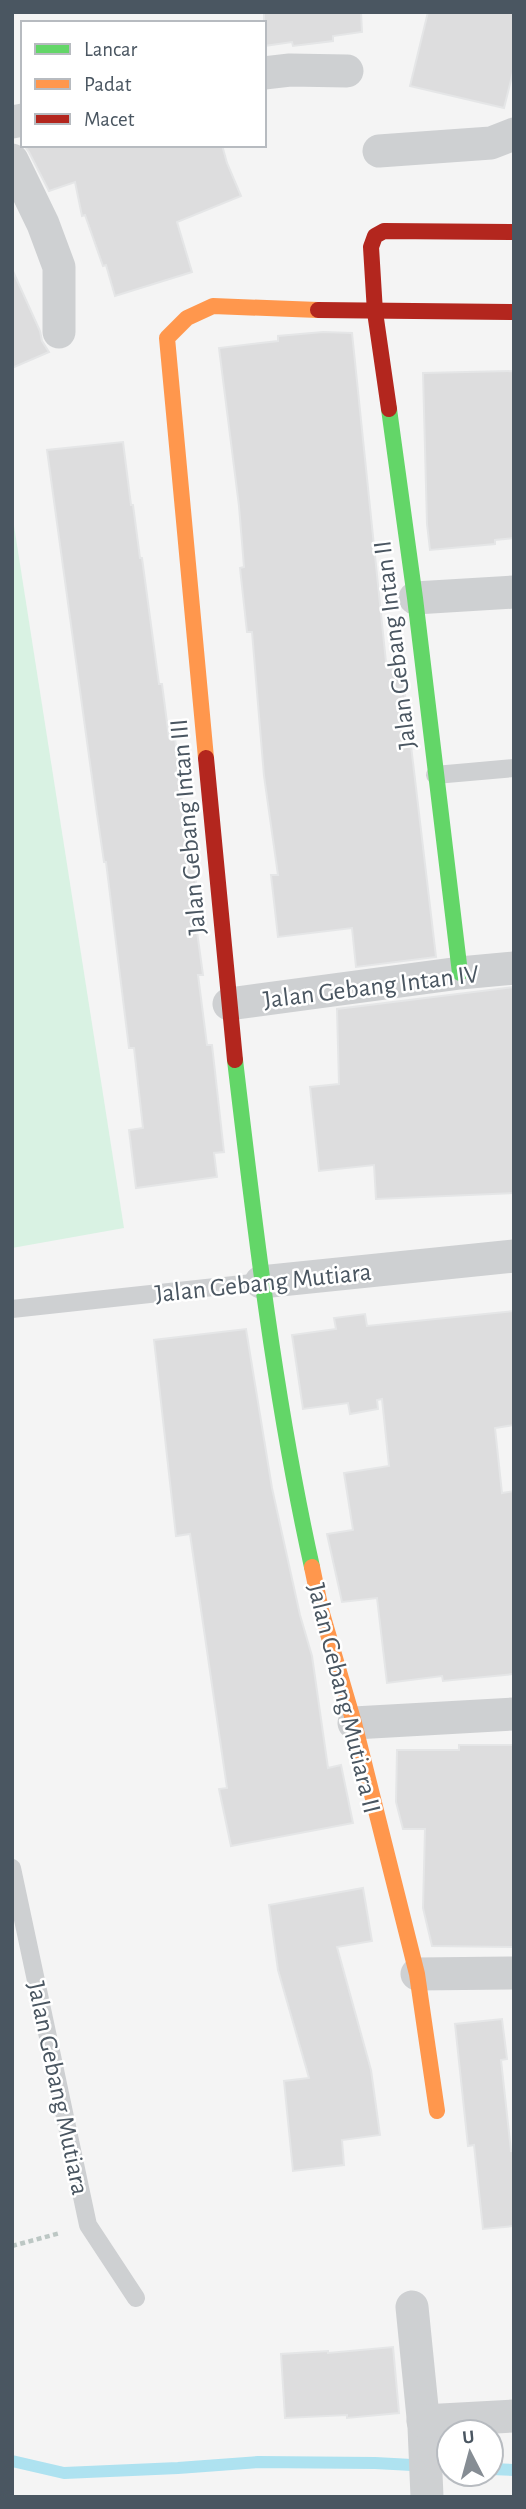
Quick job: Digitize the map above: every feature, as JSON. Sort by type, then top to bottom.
[{"type":"street","points":[[266,73],[290,70],[347,71]]},
{"type":"street","points":[[379,151],[491,143],[514,134]]},
{"type":"street","points":[[12,160],[43,224],[59,267],[59,332]]},
{"type":"street","name":"Jalan Gebang Intan II","points":[[460,973],[415,598],[374,312],[371,247],[375,236],[384,231],[514,232]]},
{"type":"street","name":"Jalan Gebang Intan III","points":[[261,1282],[229,1004],[167,338],[177,324],[193,313],[213,306],[374,312],[514,312]]},
{"type":"street","points":[[415,598],[514,592]]},
{"type":"street","name":"Jalan Gebang Intan IV","points":[[229,1004],[514,968]]},
{"type":"street","name":"Jalan Gebang Mutiara","points":[[261,1282],[514,1256]]},
{"type":"street","name":"Jalan Gebang Mutiara II","points":[[261,1282],[293,1483],[321,1610],[354,1723],[417,1974],[437,2111]]},
{"type":"street","points":[[354,1723],[514,1714]]},
{"type":"street","points":[[417,1974],[514,1973]]},
{"type":"street","points":[[412,2307],[427,2497]]},
{"type":"street","points":[[423,2424],[514,2416]]},
{"type":"lane","points":[[435,775],[514,768]]},
{"type":"lane","name":"Jalan Gebang Mutiara","points":[[12,1308],[261,1282]]},
{"type":"lane","name":"Jalan Gebang Mutiara","points":[[12,1868],[88,2225],[135,2298]]},
{"type":"path","name":"Jalan Gebang Mutiara","points":[[12,2246],[88,2225]]},
{"type":"green space","points":[[12,513],[124,1228],[12,1248]]},
{"type":"building","points":[[264,12],[361,12],[362,32],[333,36],[333,41],[293,46],[292,42],[266,46]]},
{"type":"building","points":[[428,12],[514,12],[514,68],[504,108],[410,86]]},
{"type":"building","points":[[25,147],[223,147],[241,196],[177,222],[192,272],[115,296],[106,265],[103,266],[85,215],[82,216],[75,182],[49,191]]},
{"type":"building","points":[[12,269],[49,352],[12,368]]},
{"type":"building","points":[[323,332],[352,333],[386,662],[401,661],[436,957],[356,967],[352,928],[278,937],[271,875],[278,875],[264,776],[252,632],[247,632],[240,568],[244,567],[239,506],[219,348],[278,341],[278,336]]},
{"type":"building","points":[[514,371],[514,538],[495,540],[495,544],[430,550],[423,373]]},
{"type":"building","points":[[123,442],[159,684],[162,684],[169,738],[175,737],[188,860],[194,859],[199,917],[195,917],[203,975],[198,975],[207,1045],[212,1045],[224,1152],[214,1153],[217,1177],[136,1188],[129,1130],[143,1128],[134,1048],[129,1048],[106,862],[96,807],[47,450]]},
{"type":"building","points":[[514,987],[514,1193],[376,1199],[374,1165],[319,1171],[310,1087],[339,1084],[337,1009]]},
{"type":"building","points":[[514,1311],[514,1425],[495,1428],[502,1493],[514,1491],[514,1674],[443,1681],[442,1676],[387,1683],[377,1598],[342,1602],[327,1534],[353,1530],[344,1473],[389,1466],[382,1399],[377,1400],[378,1409],[350,1414],[348,1403],[303,1409],[292,1335],[336,1329],[334,1318],[365,1314],[367,1326]]},
{"type":"building","points":[[246,1329],[272,1488],[300,1615],[312,1656],[328,1768],[341,1765],[353,1823],[231,1846],[219,1789],[227,1788],[190,1534],[176,1536],[154,1340]]},
{"type":"building","points":[[459,1745],[514,1745],[514,1947],[432,1946],[423,1908],[425,1829],[403,1829],[396,1802],[397,1750],[459,1750]]},
{"type":"building","points":[[363,1888],[372,1941],[337,1947],[371,2070],[380,2135],[342,2140],[344,2165],[293,2171],[284,2081],[309,2078],[278,1970],[269,1905]]},
{"type":"building","points":[[502,2019],[507,2059],[501,2060],[511,2151],[514,2151],[514,2226],[483,2229],[474,2145],[468,2146],[455,2024]]},
{"type":"building","points":[[393,2347],[399,2413],[347,2418],[347,2415],[285,2418],[281,2354]]},
{"type":"waterway","points":[[12,2461],[64,2473],[258,2462],[435,2466]]},
{"type":"waterway","points":[[505,2470],[514,2470]]},
{"type":"traffic: fast","points":[[389,409],[415,598],[460,973]]},
{"type":"traffic: fast","points":[[235,1060],[258,1251],[277,1378],[312,1567]]},
{"type":"traffic: slow","points":[[206,758],[167,338],[187,318],[213,306],[318,310]]},
{"type":"traffic: slow","points":[[312,1567],[417,1974],[437,2111]]},
{"type":"traffic: jam","points":[[389,409],[375,312],[371,247],[375,236],[384,231],[514,232]]},
{"type":"traffic: jam","points":[[318,310],[514,312]]},
{"type":"traffic: jam","points":[[206,758],[235,1060]]}]
